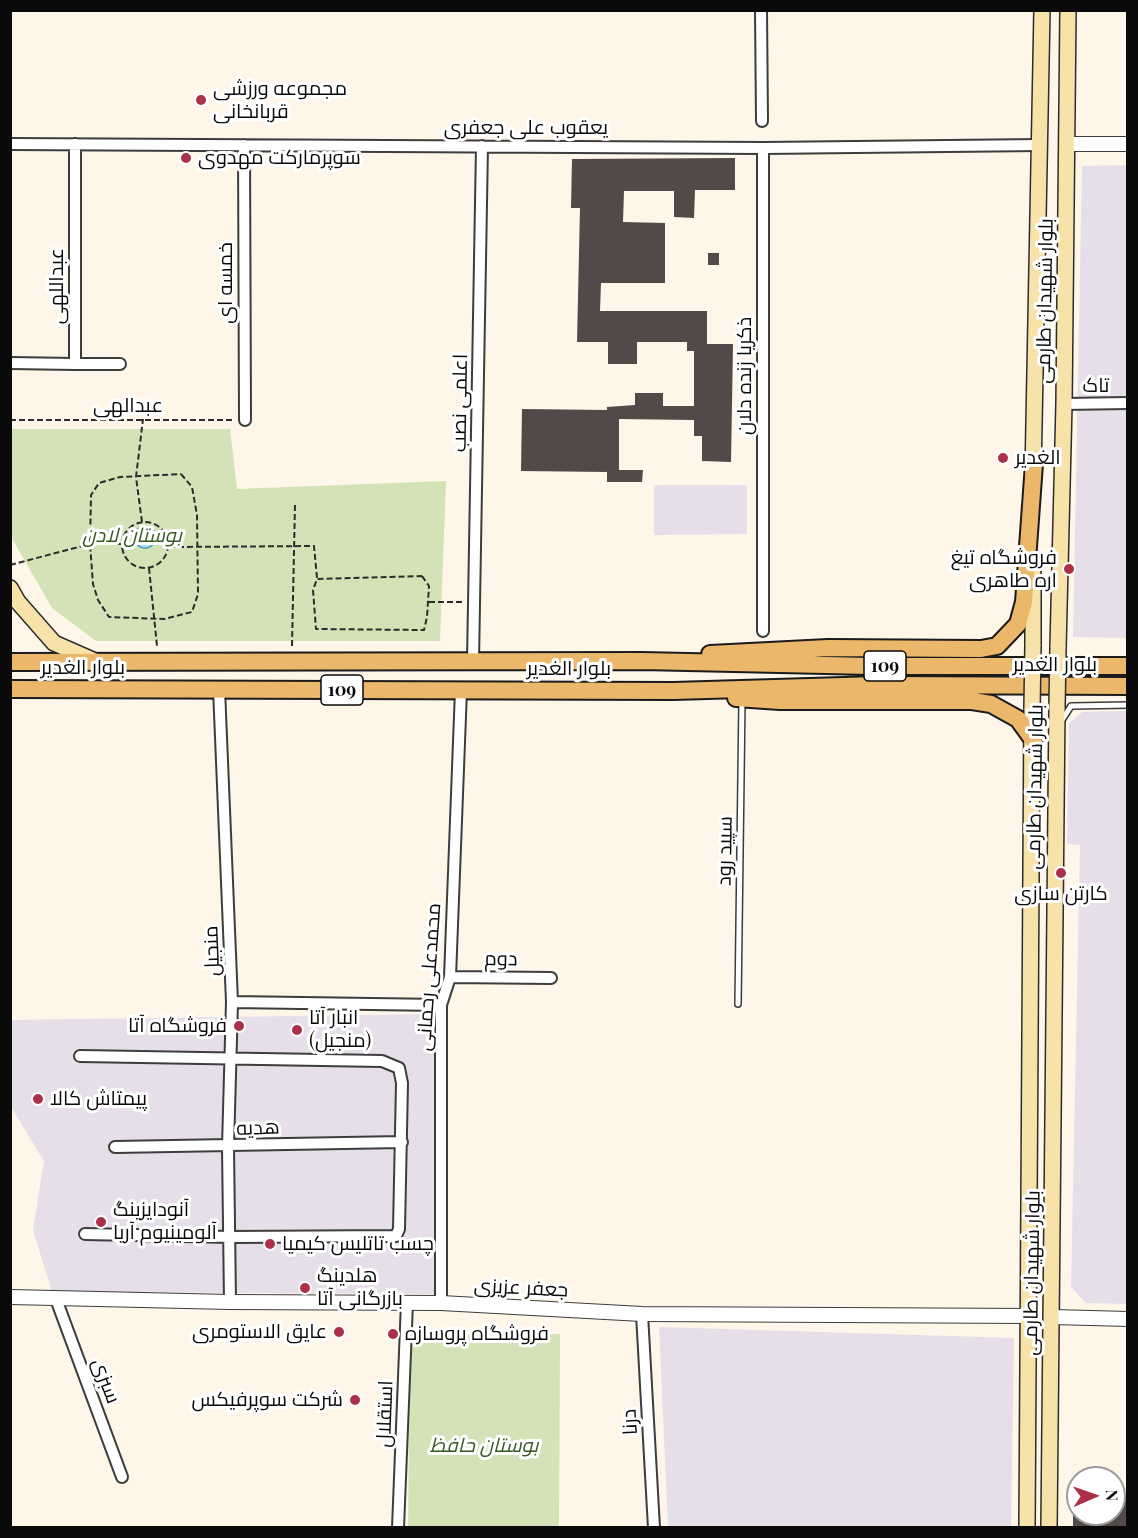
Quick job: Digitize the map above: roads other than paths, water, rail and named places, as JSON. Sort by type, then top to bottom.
[{"type":"main road","name":"بلوار شهیدان طارمی","points":[[1027,1527],[1034,741],[1032,646],[1042,10]]},
{"type":"main road","name":"بلوار شهیدان طارمی","points":[[1049,1527],[1053,1317],[1056,732],[1064,404],[1068,10]]},
{"type":"main road","points":[[642,661],[746,650],[981,649],[997,646],[1018,624],[1024,602],[1034,464]]},
{"type":"main road","points":[[10,588],[18,602],[54,643],[95,661]]},
{"type":"main road","name":"بلوار الغدیر","points":[[10,662],[642,661],[872,666],[1128,666]]},
{"type":"main road","name":"بلوار الغدیر","points":[[10,689],[673,691],[877,685],[1128,686]]},
{"type":"main road","points":[[673,691],[780,701],[972,701],[991,704],[1018,719],[1034,741]]},
{"type":"main road","points":[[1030,1316],[1053,1317]]},
{"type":"street","points":[[761,10],[762,121]]},
{"type":"street","name":"یعقوب علی جعفری","points":[[10,144],[763,148],[1040,145]]},
{"type":"street","name":"عبداللهی","points":[[75,144],[75,364]]},
{"type":"street","points":[[1068,144],[1128,144]]},
{"type":"street","name":"خمسه ای","points":[[244,145],[245,420]]},
{"type":"street","name":"اعلمی نصب","points":[[473,661],[482,146]]},
{"type":"street","name":"ذکریا زنده دلان","points":[[763,148],[763,631]]},
{"type":"street","points":[[10,363],[120,364]]},
{"type":"street","name":"تاک","points":[[1064,404],[1128,403]]},
{"type":"street","name":"منجیل","points":[[219,689],[231,1002],[441,1005]]},
{"type":"street","name":"محمدعلی رحمانی","points":[[441,1302],[441,1005],[450,977],[460,690]]},
{"type":"street","name":"دوم","points":[[450,977],[551,978]]},
{"type":"street","points":[[230,1302],[231,1237],[228,1147],[232,1058],[231,1002]]},
{"type":"street","points":[[80,1056],[382,1060],[399,1068],[402,1083],[399,1229],[396,1236],[231,1237],[84,1234]]},
{"type":"street","name":"هدیه","points":[[115,1147],[228,1147],[402,1142]]},
{"type":"street","name":"جعفر عزیزی","points":[[10,1297],[230,1302],[441,1302],[642,1314],[1030,1316]]},
{"type":"street","name":"سبزی","points":[[56,1299],[122,1477]]},
{"type":"street","name":"استقلال","points":[[398,1527],[407,1302]]},
{"type":"street","name":"درنا","points":[[642,1314],[654,1527]]},
{"type":"street","points":[[1053,1317],[1128,1319]]},
{"type":"lane","name":"سپید رود","points":[[738,1004],[742,698]]},
{"type":"lane","points":[[1056,732],[1071,706],[1128,705]]},
{"type":"water","points":[[145,526],[153,529],[156,537],[153,545],[145,548],[137,545],[134,537],[137,529]]},
{"type":"place","name":"مجموعه ورزشی قربانخانی","points":[[201,100]]},
{"type":"place","name":"سوپرمارکت مهدوی","points":[[186,158]]},
{"type":"place","name":"الغدیر","points":[[1003,458]]},
{"type":"place","name":"فروشگاه تیغ اره طاهری","points":[[1069,569]]},
{"type":"place","name":"کارتن سازی","points":[[1061,873]]},
{"type":"place","name":"فروشگاه آتا","points":[[239,1026]]},
{"type":"place","name":"انبار آتا (منجیل)","points":[[297,1030]]},
{"type":"place","name":"پیمتاش کالا","points":[[38,1099]]},
{"type":"place","name":"آنودایزینگ آلومینیوم آریا","points":[[101,1222]]},
{"type":"place","name":"چسب تاتلیس کیمیا","points":[[270,1244]]},
{"type":"place","name":"هلدینگ بازرگانی آتا","points":[[305,1288]]},
{"type":"place","name":"عایق الاستومری","points":[[339,1332]]},
{"type":"place","name":"فروشگاه پروسازه","points":[[393,1334]]},
{"type":"place","name":"شرکت سوپرفیکس","points":[[355,1400]]},
{"type":"park label","name":"بوستان لادن","points":[[132,536]]},
{"type":"park label","name":"بوستان حافظ","points":[[484,1446]]}]
